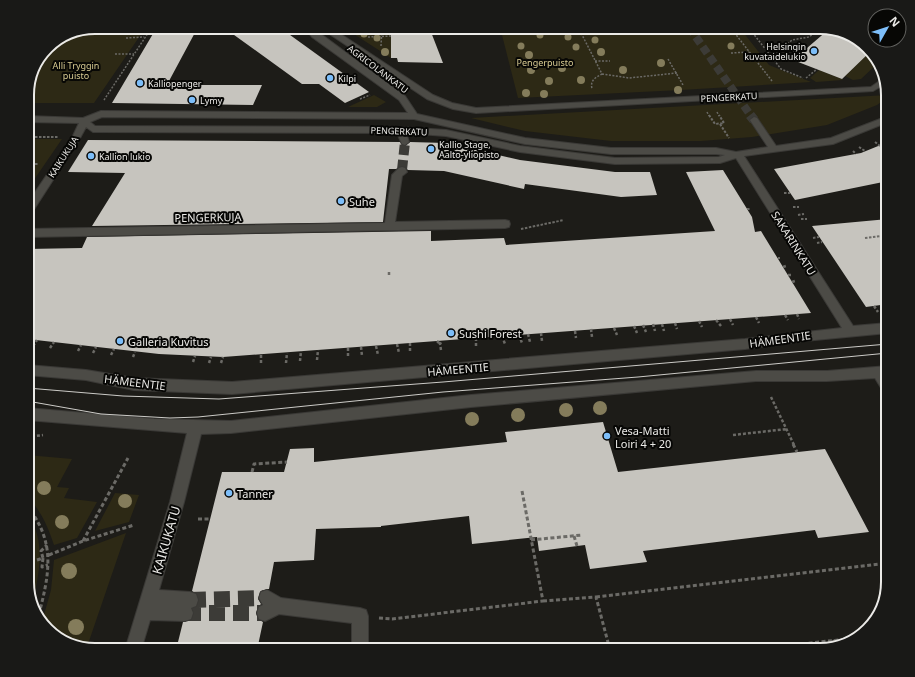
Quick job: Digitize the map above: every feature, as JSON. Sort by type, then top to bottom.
[{"type":"street","name":"AGRICOLANKATU","points":[[314,34],[402,98],[414,116]]},
{"type":"street","name":"AGRICOLANKATU","points":[[335,34],[430,97]]},
{"type":"street","name":"PENGERKATU","points":[[430,97],[447,105],[466,110],[484,111],[873,89],[880,84]]},
{"type":"street","name":"PENGERKATU","points":[[34,119],[84,122],[101,114],[414,116],[525,141],[611,151],[716,151],[738,154]]},
{"type":"street","points":[[754,120],[774,150]]},
{"type":"street","name":"PENGERKATU","points":[[84,122],[93,129],[400,130],[446,133],[520,149],[615,161],[720,160],[738,154],[833,141],[881,122]]},
{"type":"street","name":"KAIKUKUJA","points":[[34,201],[76,138],[84,122]]},
{"type":"street","points":[[400,130],[401,142]]},
{"type":"street","name":"SAKARINKATU","points":[[738,154],[850,331]]},
{"type":"street","points":[[390,225],[398,171]]},
{"type":"street","name":"PENGERKUJA","points":[[34,232],[505,224]]},
{"type":"street","name":"HÄMEENTIE","points":[[34,371],[86,375],[134,384],[232,388],[745,344],[794,337],[881,329]]},
{"type":"street","points":[[34,415],[195,429],[254,425],[471,401],[756,376],[827,376],[881,371]]},
{"type":"street","name":"KAIKUKATU","points":[[135,643],[177,502],[195,429]]},
{"type":"street","points":[[147,605],[187,607]]},
{"type":"street","points":[[270,606],[360,616],[360,643]]},
{"type":"path","points":[[100,106],[147,34]]},
{"type":"path","points":[[581,34],[602,74],[613,78],[631,79],[677,74]]},
{"type":"path","points":[[736,34],[773,81]]},
{"type":"path","points":[[753,34],[781,69],[812,82]]},
{"type":"path","points":[[772,58],[792,40],[809,37],[813,34]]},
{"type":"path","points":[[362,37],[391,36]]},
{"type":"path","points":[[126,38],[145,37]]},
{"type":"path","points":[[731,53],[750,52]]},
{"type":"path","points":[[115,54],[134,54]]},
{"type":"path","points":[[668,58],[683,86]]},
{"type":"path","points":[[595,62],[610,60]]},
{"type":"path","points":[[805,79],[817,69]]},
{"type":"path","points":[[592,90],[590,84],[593,79],[602,74]]},
{"type":"path","points":[[710,116],[715,124],[724,124],[719,115]]},
{"type":"path","points":[[720,124],[729,139]]},
{"type":"path","points":[[34,137],[60,137]]},
{"type":"path","points":[[875,142],[880,146]]},
{"type":"path","points":[[852,151],[856,154]]},
{"type":"path","points":[[784,193],[790,193]]},
{"type":"path","points":[[793,207],[799,207]]},
{"type":"path","points":[[798,215],[804,214]]},
{"type":"path","points":[[801,219],[807,219]]},
{"type":"path","points":[[520,229],[564,220]]},
{"type":"path","points":[[865,238],[881,236]]},
{"type":"path","points":[[813,238],[819,237]]},
{"type":"path","points":[[817,243],[822,242]]},
{"type":"path","points":[[389,272],[390,276]]},
{"type":"path","points":[[874,306],[878,312]]},
{"type":"path","points":[[797,314],[800,319]]},
{"type":"path","points":[[785,315],[788,320]]},
{"type":"path","points":[[756,317],[759,322]]},
{"type":"path","points":[[730,319],[733,325]]},
{"type":"path","points":[[716,320],[721,326]]},
{"type":"path","points":[[699,321],[702,327]]},
{"type":"path","points":[[675,323],[677,329]]},
{"type":"path","points":[[653,324],[655,332]]},
{"type":"path","points":[[662,324],[664,331]]},
{"type":"path","points":[[643,325],[646,332]]},
{"type":"path","points":[[634,326],[637,333]]},
{"type":"path","points":[[614,328],[617,335]]},
{"type":"path","points":[[591,329],[592,337]]},
{"type":"path","points":[[574,331],[576,338]]},
{"type":"path","points":[[541,333],[542,341]]},
{"type":"path","points":[[528,334],[530,342]]},
{"type":"path","points":[[519,335],[522,343]]},
{"type":"path","points":[[502,336],[505,344]]},
{"type":"path","points":[[476,338],[476,346]]},
{"type":"path","points":[[34,344],[37,340]]},
{"type":"path","points":[[438,341],[441,350]]},
{"type":"path","points":[[50,348],[54,342]]},
{"type":"path","points":[[410,343],[410,352]]},
{"type":"path","points":[[397,344],[399,353]]},
{"type":"path","points":[[78,351],[81,345]]},
{"type":"path","points":[[376,346],[378,355]]},
{"type":"path","points":[[92,353],[96,347]]},
{"type":"path","points":[[361,347],[362,356]]},
{"type":"path","points":[[348,348],[348,357]]},
{"type":"path","points":[[111,355],[114,349]]},
{"type":"path","points":[[317,360],[318,350]]},
{"type":"path","points":[[132,357],[135,352]]},
{"type":"path","points":[[300,362],[301,352]]},
{"type":"path","points":[[286,363],[287,353]]},
{"type":"path","points":[[260,355],[261,363]]},
{"type":"path","points":[[193,362],[195,356]]},
{"type":"path","points":[[209,363],[212,357]]},
{"type":"path","points":[[221,363],[223,357]]},
{"type":"path","points":[[771,397],[797,452]]},
{"type":"path","points":[[733,435],[787,430]]},
{"type":"path","points":[[83,541],[128,458]]},
{"type":"path","points":[[252,472],[254,464],[287,462]]},
{"type":"path","points":[[522,491],[543,601]]},
{"type":"path","points":[[34,514],[43,529],[49,555],[44,596],[40,609]]},
{"type":"path","points":[[198,519],[211,519]]},
{"type":"path","points":[[49,555],[83,541],[134,524]]},
{"type":"path","points":[[531,540],[582,535]]},
{"type":"path","points":[[574,536],[576,546]]},
{"type":"path","points":[[47,545],[41,551],[43,558],[42,567],[48,565]]},
{"type":"path","points":[[36,560],[43,558]]},
{"type":"path","points":[[360,616],[392,619],[881,564]]},
{"type":"path","points":[[596,597],[608,643]]},
{"type":"path","points":[[806,643],[842,639]]},
{"type":"green space","name":"Alli Tryggin puisto","points":[[95,34],[141,34],[94,103],[34,103],[36,79],[40,68],[55,49],[64,42],[75,37]]},
{"type":"green space","points":[[354,34],[391,34],[391,58]]},
{"type":"green space","name":"Pengerpuisto","points":[[502,34],[745,34],[769,65],[811,82],[681,90],[518,98]]},
{"type":"green space","points":[[866,56],[874,67],[861,79],[853,80],[845,76]]},
{"type":"green space","points":[[819,70],[843,80],[816,82],[810,78]]},
{"type":"green space","points":[[374,95],[386,102],[377,107],[348,107]]},
{"type":"green space","points":[[881,95],[881,102],[877,105],[827,125],[752,137],[701,141],[611,141],[525,131],[471,118]]},
{"type":"green space","points":[[34,139],[62,139],[34,180]]},
{"type":"green space","points":[[34,456],[72,459],[57,487],[69,488],[64,498],[97,502],[77,538],[54,545],[44,519],[34,504]]},
{"type":"green space","points":[[115,493],[139,495],[129,522],[95,531]]},
{"type":"green space","points":[[34,528],[37,535],[40,558],[35,592]]},
{"type":"green space","points":[[126,533],[89,642],[75,640],[64,635],[44,615],[51,590],[54,560]]},
{"type":"building","points":[[153,34],[194,34],[169,81],[194,81],[192,85],[262,85],[253,105],[112,103]]},
{"type":"building","points":[[233,34],[289,34],[369,92],[345,103],[319,84],[302,84]]},
{"type":"building","points":[[391,34],[432,34],[443,63],[398,62],[397,58],[391,58]]},
{"type":"building","points":[[823,34],[840,37],[851,42],[866,56],[842,79],[793,60]]},
{"type":"building","points":[[88,140],[400,142],[405,146],[410,142],[446,143],[520,160],[615,172],[650,172],[657,195],[621,197],[525,184],[524,189],[444,171],[408,170],[402,166],[396,169],[389,169],[383,222],[92,226],[125,173],[68,172]]},
{"type":"building","points":[[881,145],[881,182],[795,200],[774,169],[861,153]]},
{"type":"building","points":[[723,170],[752,217],[755,232],[761,231],[811,313],[223,357],[159,354],[34,340],[34,249],[82,248],[87,237],[431,231],[431,241],[504,238],[506,245],[715,231],[686,172]]},
{"type":"building","points":[[881,220],[881,305],[866,307],[812,226]]},
{"type":"building","points":[[603,422],[618,472],[825,449],[869,532],[818,538],[815,530],[643,551],[647,562],[590,569],[585,545],[539,551],[537,537],[472,544],[469,516],[381,527],[316,529],[314,560],[274,562],[269,589],[260,592],[258,599],[261,604],[256,613],[258,619],[263,622],[258,643],[178,643],[183,622],[192,619],[194,613],[193,609],[197,606],[199,600],[197,594],[192,591],[222,472],[284,472],[290,449],[314,448],[314,462],[507,442],[505,432]]},
{"type":"tunnel","points":[[694,34],[751,116]]},
{"type":"tunnel","points":[[750,115],[754,120]]},
{"type":"tunnel","points":[[402,170],[405,142]]},
{"type":"tunnel","points":[[190,600],[267,598]]},
{"type":"tunnel","points":[[185,613],[265,613]]},
{"type":"tram line","points":[[34,389],[123,396],[219,399],[443,382],[881,345]]},
{"type":"tram line","points":[[34,402],[101,414],[170,418],[198,417],[443,392],[638,377],[881,354]]},
{"type":"place","name":"Helsingin kuvataidelukio","points":[[814,51]]},
{"type":"place","name":"Kilpi","points":[[330,78]]},
{"type":"place","name":"Kalliopenger","points":[[140,83]]},
{"type":"place","name":"Lymy","points":[[192,100]]},
{"type":"place","name":"Kallio Stage, Aalto-yliopisto","points":[[431,149]]},
{"type":"place","name":"Kallion lukio","points":[[91,156]]},
{"type":"place","name":"Suhe","points":[[341,201]]},
{"type":"place","name":"Sushi Forest","points":[[451,333]]},
{"type":"place","name":"Galleria Kuvitus","points":[[120,341]]},
{"type":"place","name":"Vesa-Matti Loiri 4 + 20","points":[[607,436]]},
{"type":"place","name":"Tanner","points":[[229,493]]}]
